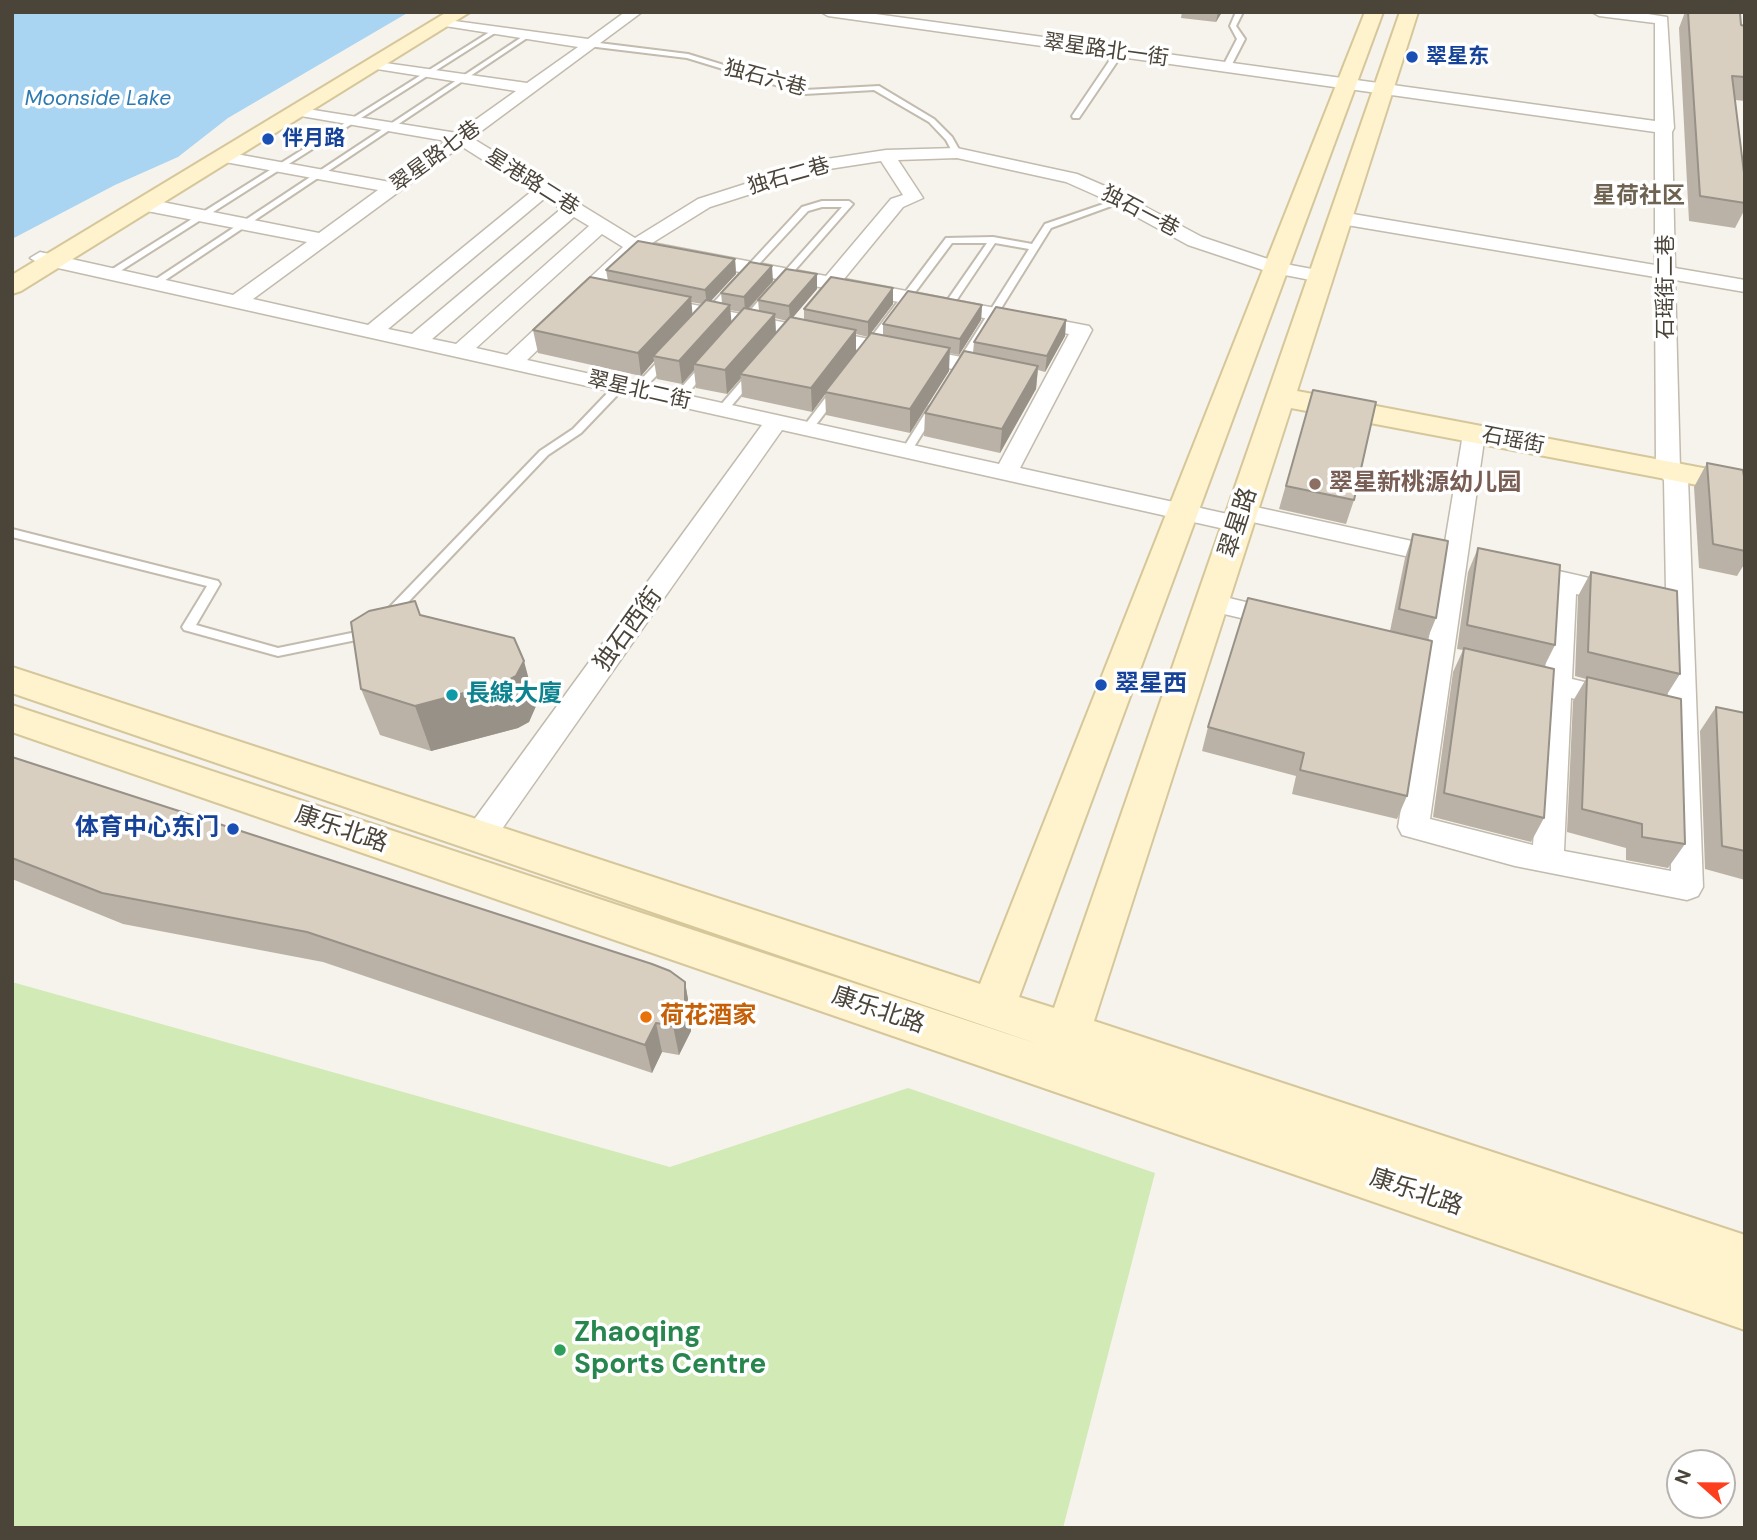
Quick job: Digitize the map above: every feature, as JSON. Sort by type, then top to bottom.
[{"type":"street","name":"翠星路七巷","points":[[237,301],[635,12]]},
{"type":"street","name":"翠星路北一街","points":[[828,12],[882,16],[1119,53],[1666,128]]},
{"type":"street","points":[[993,1008],[1374,12]]},
{"type":"street","name":"翠星路","points":[[1068,1033],[1409,12]]},
{"type":"street","name":"石瑶街二巷","points":[[1548,860],[1687,887],[1673,712],[1658,603],[1676,478],[1668,462],[1666,128],[1662,20],[1599,12]]},
{"type":"street","points":[[12,286],[48,259],[451,16],[496,30],[591,44]]},
{"type":"street","points":[[12,275],[48,259],[148,205],[451,16]]},
{"type":"street","points":[[377,64],[530,89]]},
{"type":"street","name":"星港路二巷","points":[[301,111],[461,139],[635,246]]},
{"type":"street","name":"独石二巷","points":[[512,362],[635,246],[705,203],[826,164],[886,155],[957,153]]},
{"type":"street","name":"独石一巷","points":[[957,153],[1071,177],[1195,241],[1276,268],[1321,276]]},
{"type":"street","points":[[827,288],[897,203],[914,198],[886,155]]},
{"type":"street","points":[[225,157],[394,188]]},
{"type":"street","points":[[373,331],[544,190]]},
{"type":"street","points":[[148,205],[323,239]]},
{"type":"street","points":[[417,341],[573,208]]},
{"type":"street","points":[[1341,218],[1745,286]]},
{"type":"street","points":[[460,351],[601,225]]},
{"type":"street","points":[[635,246],[787,275],[827,288],[906,297],[1082,330],[1006,472]]},
{"type":"street","name":"翠星北二街","points":[[48,259],[1183,511],[1240,518],[1477,563],[1658,603]]},
{"type":"street","points":[[589,290],[742,326],[790,330],[866,351],[957,370],[1020,376],[1054,383]]},
{"type":"street","name":"石瑶街","points":[[1283,388],[1668,462],[1745,485]]},
{"type":"street","name":"石瑶街","points":[[1283,388],[1474,433],[1668,462],[1745,468]]},
{"type":"street","name":"独石西街","points":[[479,837],[777,421]]},
{"type":"street","points":[[1474,433],[1477,563],[1413,827],[1548,860],[1564,582]]},
{"type":"street","points":[[1212,603],[1306,625]]},
{"type":"street","points":[[1452,660],[1673,712]]},
{"type":"street","name":"康乐北路","points":[[12,680],[1068,1033],[1745,1304]]},
{"type":"street","name":"康乐北路","points":[[12,718],[1406,1168],[1745,1260]]},
{"type":"lane","points":[[1226,68],[1241,39],[1233,26],[1240,12]]},
{"type":"lane","points":[[111,273],[496,30]]},
{"type":"lane","points":[[155,283],[528,34]]},
{"type":"lane","name":"独石六巷","points":[[591,44],[688,56],[805,92],[876,88],[888,99],[925,114],[952,140],[957,153]]},
{"type":"lane","points":[[1076,116],[1119,53]]},
{"type":"lane","points":[[957,370],[1048,226],[1121,201]]},
{"type":"lane","points":[[704,318],[805,209],[822,204],[849,205],[742,326]]},
{"type":"lane","points":[[866,351],[949,240],[993,240],[1035,247]]},
{"type":"lane","points":[[949,305],[993,240]]},
{"type":"lane","points":[[12,533],[214,584],[188,627],[278,652],[369,636],[544,453],[577,431],[673,352]]},
{"type":"lane","points":[[677,399],[712,360]]},
{"type":"lane","points":[[723,409],[765,360]]},
{"type":"lane","points":[[808,428],[847,377]]},
{"type":"lane","points":[[907,450],[940,396]]},
{"type":"green space","name":"Zhaoqing Sports Centre","points":[[12,982],[670,1167],[908,1088],[1155,1173],[1063,1528],[12,1528]]},
{"type":"water","name":"Moonside Lake","points":[[12,12],[409,12],[228,118],[178,157],[115,185],[12,239]]},
{"type":"building","points":[[1688,12],[1740,13],[1741,25],[1745,26],[1745,77],[1732,76],[1745,181],[1745,203],[1700,196]]},
{"type":"building","points":[[638,241],[735,259],[705,290],[606,270]]},
{"type":"building","points":[[750,262],[772,266],[744,297],[721,293]]},
{"type":"building","points":[[786,269],[817,274],[789,306],[758,300]]},
{"type":"building","points":[[590,277],[691,297],[638,353],[533,330]]},
{"type":"building","points":[[831,277],[893,288],[868,322],[804,309]]},
{"type":"building","points":[[908,291],[982,305],[960,339],[883,324]]},
{"type":"building","points":[[706,300],[730,305],[679,361],[653,356]]},
{"type":"building","points":[[996,307],[1066,320],[1047,356],[974,342]]},
{"type":"building","points":[[744,308],[775,314],[725,370],[694,364]]},
{"type":"building","points":[[790,317],[856,330],[811,388],[740,374]]},
{"type":"building","points":[[871,333],[950,348],[910,409],[825,392]]},
{"type":"building","points":[[964,351],[1038,366],[1002,429],[925,413]]},
{"type":"building","points":[[1313,390],[1376,402],[1354,500],[1286,486]]},
{"type":"building","points":[[1707,463],[1743,470],[1745,551],[1713,544]]},
{"type":"building","points":[[1413,534],[1448,541],[1436,618],[1399,609]]},
{"type":"building","points":[[1478,548],[1560,565],[1555,645],[1467,625]]},
{"type":"building","points":[[1591,572],[1677,591],[1680,674],[1588,652]]},
{"type":"building","points":[[1248,598],[1432,641],[1407,796],[1300,770],[1304,753],[1208,727]]},
{"type":"building","points":[[415,601],[420,615],[514,638],[524,661],[516,676],[505,682],[415,706],[361,689],[351,622],[369,611]]},
{"type":"building","points":[[1464,648],[1554,669],[1544,818],[1444,793]]},
{"type":"building","points":[[1587,677],[1681,699],[1685,844],[1642,837],[1642,824],[1582,809]]},
{"type":"building","points":[[1716,707],[1745,713],[1745,851],[1722,846]]},
{"type":"building","points":[[12,757],[652,964],[670,971],[685,982],[685,1002],[673,1026],[656,1023],[645,1045],[307,932],[102,893],[12,858]]},
{"type":"place","name":"翠星东","points":[[1412,57]]},
{"type":"place","name":"伴月路","points":[[268,139]]},
{"type":"place","name":"翠星新桃源幼儿园","points":[[1315,484]]},
{"type":"place","name":"翠星西","points":[[1101,685]]},
{"type":"place","name":"長線大廈","points":[[452,695]]},
{"type":"place","name":"体育中心东门","points":[[233,829]]},
{"type":"place","name":"荷花酒家","points":[[646,1017]]},
{"type":"place","name":"Zhaoqing Sports Centre","points":[[560,1350]]},
{"type":"district","name":"星荷社区","points":[[1639,197]]}]
